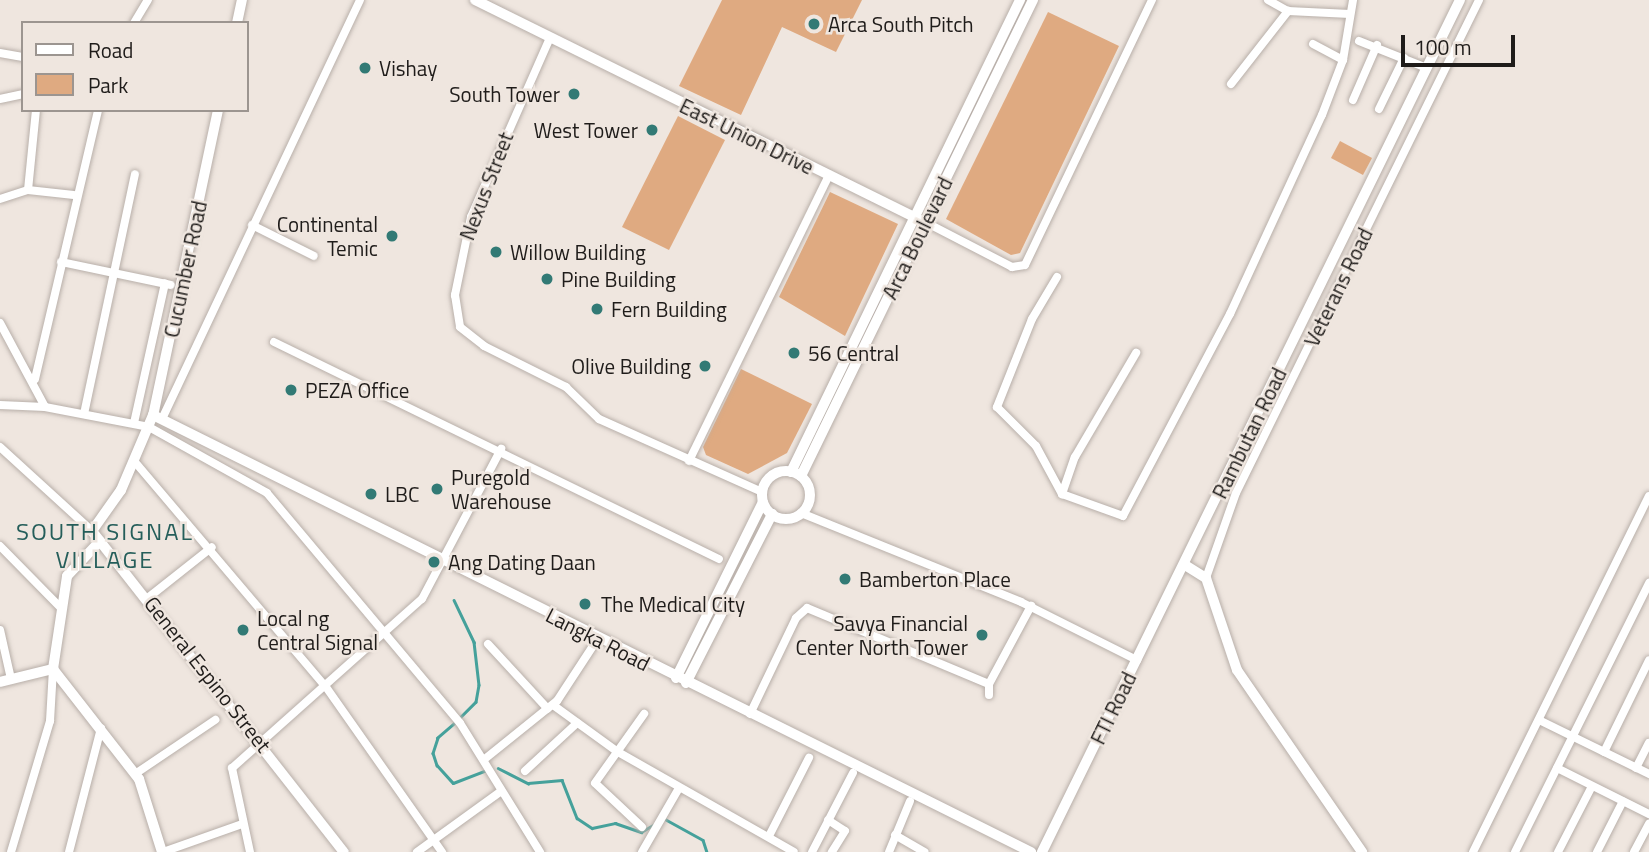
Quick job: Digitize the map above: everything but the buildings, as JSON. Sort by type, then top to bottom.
[{"type":"main road","points":[[237,21],[242,0]]},
{"type":"main road","name":"Cucumber Road","points":[[92,531],[135,462],[149,427],[157,417],[218,112]]},
{"type":"main road","name":"General Espino Street","points":[[92,531],[149,597],[344,852]]},
{"type":"street","points":[[135,21],[148,0]]},
{"type":"street","points":[[157,417],[360,0]]},
{"type":"street","name":"East Union Drive","points":[[475,0],[549,40],[1021,268],[1152,0]]},
{"type":"street","name":"Arca Boulevard","points":[[920,220],[1020,0]]},
{"type":"street","name":"Arca Boulevard","points":[[797,474],[920,220],[1032,0]]},
{"type":"street","points":[[1268,0],[1288,10],[1350,14]]},
{"type":"street","points":[[1057,277],[996,404],[1036,446],[1062,494],[1123,516],[1230,314],[1343,60],[1353,0]]},
{"type":"street","name":"Rambutan Road","points":[[1185,565],[1460,0]]},
{"type":"street","name":"Veterans Road","points":[[1206,578],[1236,493],[1479,0]]},
{"type":"street","points":[[1231,83],[1288,10]]},
{"type":"street","name":"Nexus Street","points":[[549,40],[471,217],[454,312],[470,338],[559,383],[599,418],[763,497]]},
{"type":"street","points":[[1359,41],[1377,45],[1427,68]]},
{"type":"street","points":[[1312,44],[1343,60]]},
{"type":"street","points":[[1353,100],[1377,45]]},
{"type":"street","points":[[0,53],[21,57]]},
{"type":"street","points":[[1379,109],[1404,58]]},
{"type":"street","points":[[0,99],[21,94]]},
{"type":"street","points":[[27,190],[36,112]]},
{"type":"street","points":[[35,379],[74,195],[97,112]]},
{"type":"street","points":[[84,414],[135,174]]},
{"type":"street","points":[[689,461],[829,175]]},
{"type":"street","points":[[0,199],[27,190],[74,195]]},
{"type":"street","points":[[252,225],[314,256]]},
{"type":"street","points":[[61,262],[168,284],[134,423]]},
{"type":"street","points":[[0,323],[35,379],[45,407]]},
{"type":"street","points":[[274,342],[501,449],[719,559]]},
{"type":"street","points":[[1062,494],[1075,457],[1136,353]]},
{"type":"street","points":[[0,405],[45,407],[149,427],[267,493],[486,758],[500,792],[540,852]]},
{"type":"street","name":"Langka Road","points":[[157,417],[445,564],[750,714]]},
{"type":"street","name":"General Espino Street","points":[[0,447],[92,531]]},
{"type":"street","points":[[250,852],[230,771],[260,742],[387,637],[445,564],[501,449]]},
{"type":"street","points":[[135,462],[212,547],[326,688],[442,852]]},
{"type":"street","points":[[681,680],[774,474],[797,474],[810,493],[801,513]]},
{"type":"street","points":[[1473,852],[1649,496]]},
{"type":"street","points":[[763,497],[772,514]]},
{"type":"street","points":[[772,514],[801,513],[1031,606],[1137,660]]},
{"type":"street","points":[[681,680],[772,514]]},
{"type":"street","points":[[11,852],[50,721],[61,608],[75,561],[100,541]]},
{"type":"street","points":[[0,545],[61,608]]},
{"type":"street","points":[[149,597],[212,547]]},
{"type":"street","points":[[1185,565],[1206,578],[1237,670],[1362,852]]},
{"type":"street","name":"FTI Road","points":[[1042,852],[1185,565]]},
{"type":"street","points":[[1516,852],[1649,583]]},
{"type":"street","points":[[989,695],[989,684],[1031,606]]},
{"type":"street","points":[[989,684],[807,608],[796,618],[750,714],[1031,852]]},
{"type":"street","points":[[0,630],[5,680],[53,670]]},
{"type":"street","points":[[488,644],[551,707],[618,752],[794,852]]},
{"type":"street","points":[[486,758],[551,707],[593,646]]},
{"type":"street","points":[[1604,752],[1649,660]]},
{"type":"street","points":[[53,670],[135,774],[163,852],[242,824]]},
{"type":"street","points":[[642,827],[596,786],[644,714]]},
{"type":"street","points":[[135,774],[215,720]]},
{"type":"street","points":[[1539,720],[1649,774]]},
{"type":"street","points":[[525,771],[576,723]]},
{"type":"street","points":[[69,852],[101,728]]},
{"type":"street","points":[[1636,768],[1649,743]]},
{"type":"street","points":[[769,836],[809,758]]},
{"type":"street","points":[[1557,768],[1649,814]]},
{"type":"street","points":[[812,852],[853,773]]},
{"type":"street","points":[[1558,852],[1592,786]]},
{"type":"street","points":[[642,852],[679,788]]},
{"type":"street","points":[[417,852],[500,792]]},
{"type":"street","points":[[889,852],[911,801]]},
{"type":"street","points":[[1597,852],[1622,801]]},
{"type":"street","points":[[828,820],[845,831],[832,852]]},
{"type":"street","points":[[1634,852],[1649,824]]},
{"type":"street","points":[[895,835],[924,852]]},
{"type":"green space","points":[[722,0],[862,0],[836,52],[782,27],[741,115],[679,86]]},
{"type":"green space","points":[[1048,12],[1119,46],[1020,253],[1011,255],[946,219]]},
{"type":"green space","points":[[678,116],[725,140],[669,250],[622,227]]},
{"type":"green space","points":[[1340,141],[1372,158],[1363,175],[1331,158]]},
{"type":"green space","points":[[830,192],[898,224],[845,336],[779,297]]},
{"type":"green space","points":[[741,369],[812,404],[787,453],[748,474],[706,455],[703,447]]},
{"type":"waterway","points":[[454,600],[474,642],[479,685],[476,702],[460,718]]},
{"type":"waterway","points":[[455,723],[438,738],[433,753],[437,765],[453,783],[487,770]]},
{"type":"waterway","points":[[498,768],[528,783],[562,780],[577,818],[592,828],[615,823],[641,832],[653,825]]},
{"type":"waterway","points":[[665,819],[703,840],[707,852]]},
{"type":"place","name":"Arca South Pitch","points":[[814,24]]},
{"type":"place","name":"Vishay","points":[[365,68]]},
{"type":"place","name":"South Tower","points":[[574,94]]},
{"type":"place","name":"West Tower","points":[[652,130]]},
{"type":"place","name":"Continental Temic","points":[[392,236]]},
{"type":"place","name":"Willow Building","points":[[496,252]]},
{"type":"place","name":"Pine Building","points":[[547,279]]},
{"type":"place","name":"Fern Building","points":[[597,309]]},
{"type":"place","name":"56 Central","points":[[794,353]]},
{"type":"place","name":"Olive Building","points":[[705,366]]},
{"type":"place","name":"PEZA Office","points":[[291,390]]},
{"type":"place","name":"Puregold Warehouse","points":[[437,489]]},
{"type":"place","name":"LBC","points":[[371,494]]},
{"type":"place","name":"Ang Dating Daan","points":[[434,562]]},
{"type":"place","name":"Bamberton Place","points":[[845,579]]},
{"type":"place","name":"The Medical City","points":[[585,604]]},
{"type":"place","name":"Local ng Central Signal","points":[[243,630]]},
{"type":"place","name":"Savya Financial Center North Tower","points":[[982,635]]},
{"type":"district","name":"SOUTH SIGNAL VILLAGE","points":[[105,546]]}]
